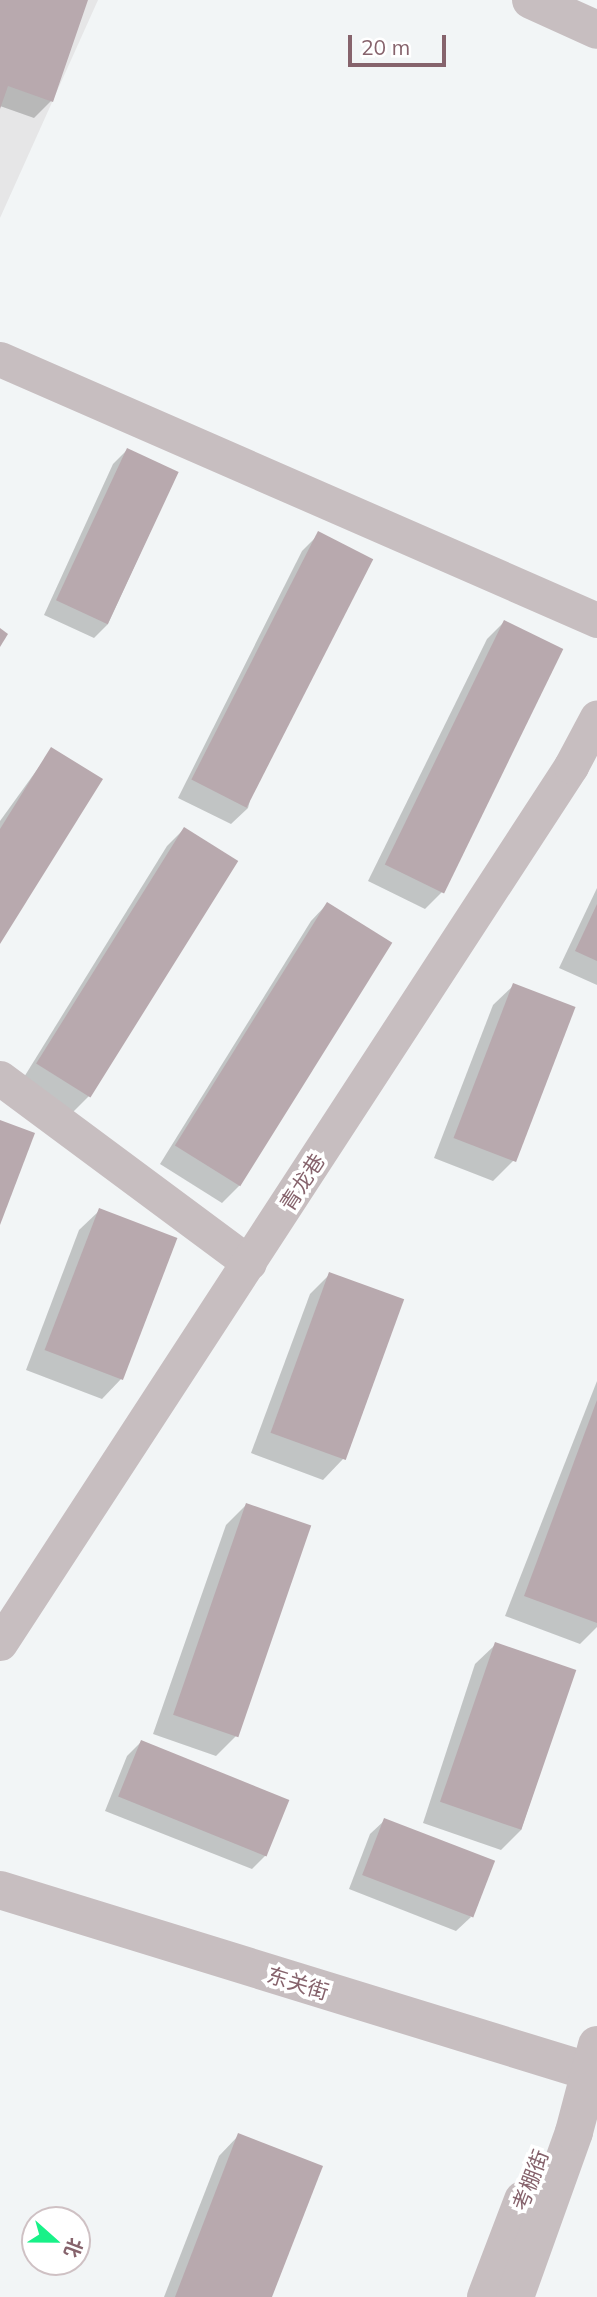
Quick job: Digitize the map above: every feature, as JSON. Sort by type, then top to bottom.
[{"type":"street","points":[[531,0],[597,30]]},
{"type":"street","points":[[0,359],[597,620]]},
{"type":"street","name":"青龙巷","points":[[0,1643],[249,1264],[597,716]]},
{"type":"street","points":[[0,1078],[249,1264]]},
{"type":"street","name":"东关街","points":[[0,1890],[594,2063]]},
{"type":"street","name":"考棚街","points":[[486,2297],[551,2124],[594,2063]]},
{"type":"street","name":"考棚街","points":[[515,2297],[574,2132],[594,2063]]},
{"type":"shaded area","points":[[0,0],[98,0],[0,218]]},
{"type":"building","points":[[0,0],[88,0],[53,102],[8,86],[0,109]]},
{"type":"building","points":[[127,448],[179,472],[108,624],[56,600]]},
{"type":"building","points":[[318,531],[373,559],[247,808],[191,780]]},
{"type":"building","points":[[504,620],[563,649],[444,893],[385,864]]},
{"type":"building","points":[[0,628],[8,634],[0,647]]},
{"type":"building","points":[[51,747],[103,779],[0,944],[0,829]]},
{"type":"building","points":[[184,827],[238,861],[90,1098],[36,1064]]},
{"type":"building","points":[[327,902],[392,943],[240,1186],[175,1145]]},
{"type":"building","points":[[597,904],[597,961],[575,951]]},
{"type":"building","points":[[513,983],[576,1007],[516,1162],[454,1138]]},
{"type":"building","points":[[0,1120],[35,1133],[0,1225]]},
{"type":"building","points":[[99,1208],[177,1238],[123,1380],[45,1350]]},
{"type":"building","points":[[329,1272],[404,1299],[346,1460],[271,1433]]},
{"type":"building","points":[[597,1400],[597,1623],[524,1596]]},
{"type":"building","points":[[246,1503],[311,1525],[238,1737],[173,1715]]},
{"type":"building","points":[[495,1642],[576,1670],[521,1830],[440,1802]]},
{"type":"building","points":[[141,1740],[289,1800],[266,1856],[118,1797]]},
{"type":"building","points":[[384,1818],[495,1861],[473,1918],[362,1875]]},
{"type":"building","points":[[238,2133],[323,2166],[272,2297],[175,2297]]}]
